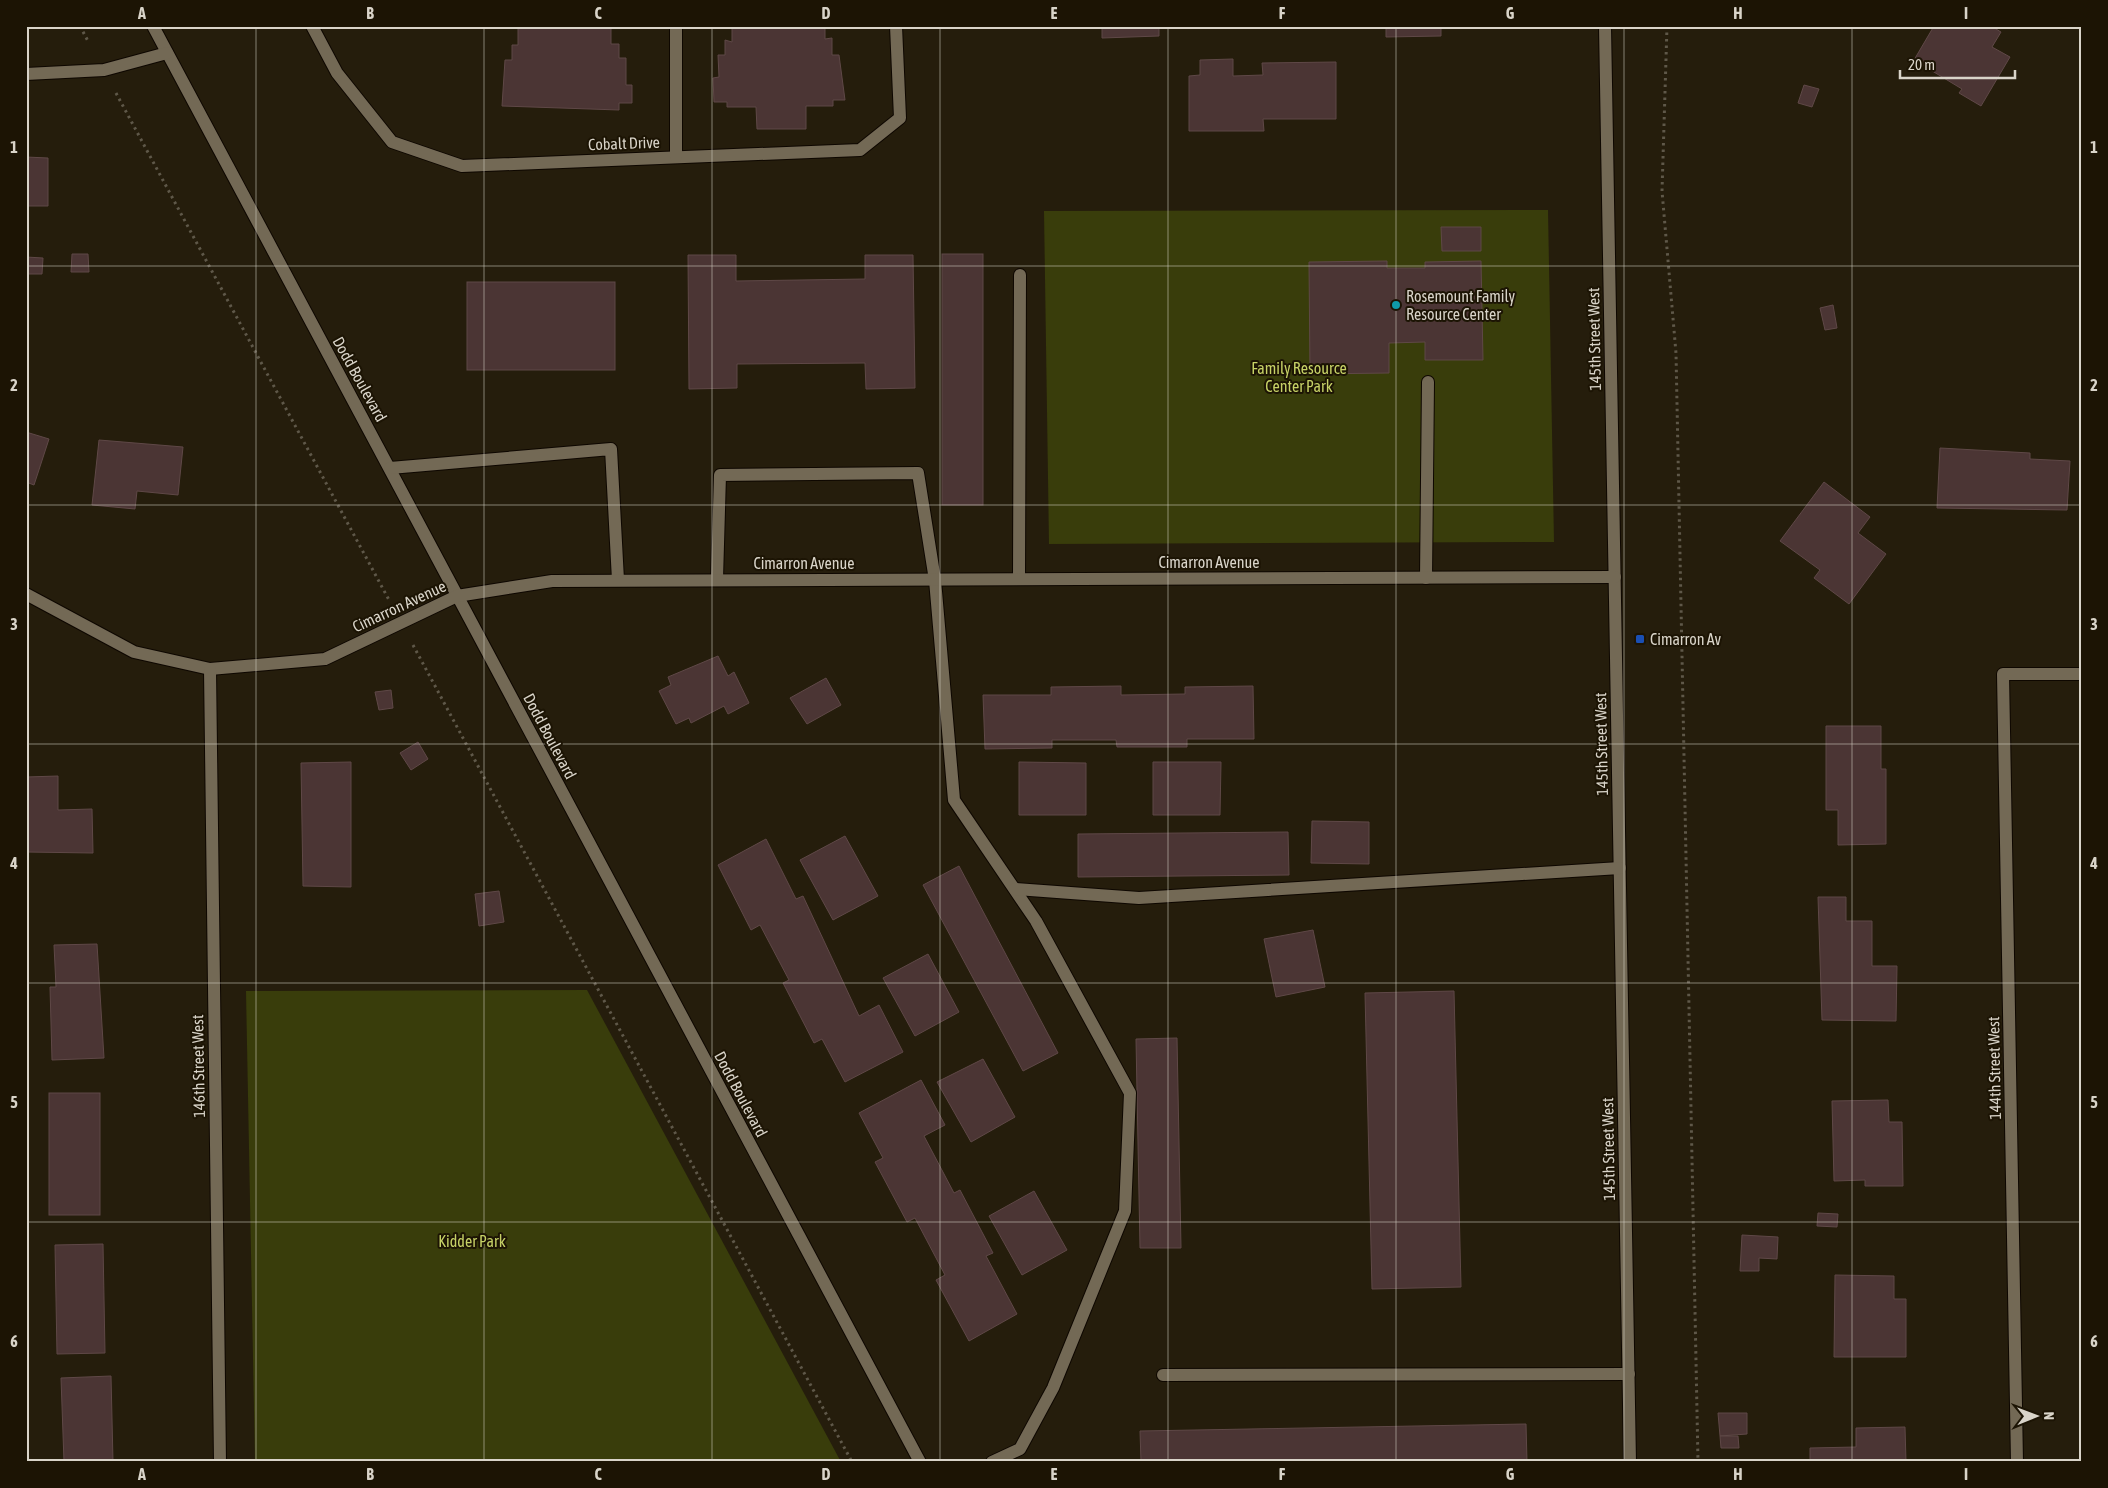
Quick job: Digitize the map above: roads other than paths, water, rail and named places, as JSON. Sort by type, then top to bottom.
[{"type":"street","name":"Dodd Boulevard","points":[[152,26],[920,1462]]},
{"type":"street","name":"Cobalt Drive","points":[[312,26],[337,73],[392,142],[462,166],[860,150],[900,118],[896,26]]},
{"type":"street","points":[[676,26],[676,157]]},
{"type":"street","name":"145th Street West","points":[[1605,26],[1630,1462]]},
{"type":"street","points":[[26,74],[104,70],[167,53]]},
{"type":"street","points":[[1019,579],[1020,275]]},
{"type":"street","points":[[1426,578],[1428,382]]},
{"type":"street","points":[[390,468],[611,449],[618,580]]},
{"type":"street","points":[[717,579],[720,475],[918,473],[935,580],[954,800],[1036,921],[1130,1093],[1125,1211],[1053,1388],[1020,1449],[992,1462]]},
{"type":"street","name":"Cimarron Avenue","points":[[26,594],[134,652],[210,670],[325,659],[457,596],[552,581],[1615,577]]},
{"type":"street","name":"146th Street West","points":[[210,670],[220,1462]]},
{"type":"street","name":"144th Street West","points":[[2016,1462],[2003,674],[2082,674]]},
{"type":"street","points":[[1015,889],[1139,898],[1620,868]]},
{"type":"street","points":[[1163,1375],[1629,1374]]},
{"type":"place","name":"Rosemount Family Resource Center","points":[[1396,305]]},
{"type":"place","name":"Cimarron Av","points":[[1640,639]]},
{"type":"park label","name":"Family Resource Center Park","points":[[1299,377]]},
{"type":"park label","name":"Kidder Park","points":[[472,1241]]}]
